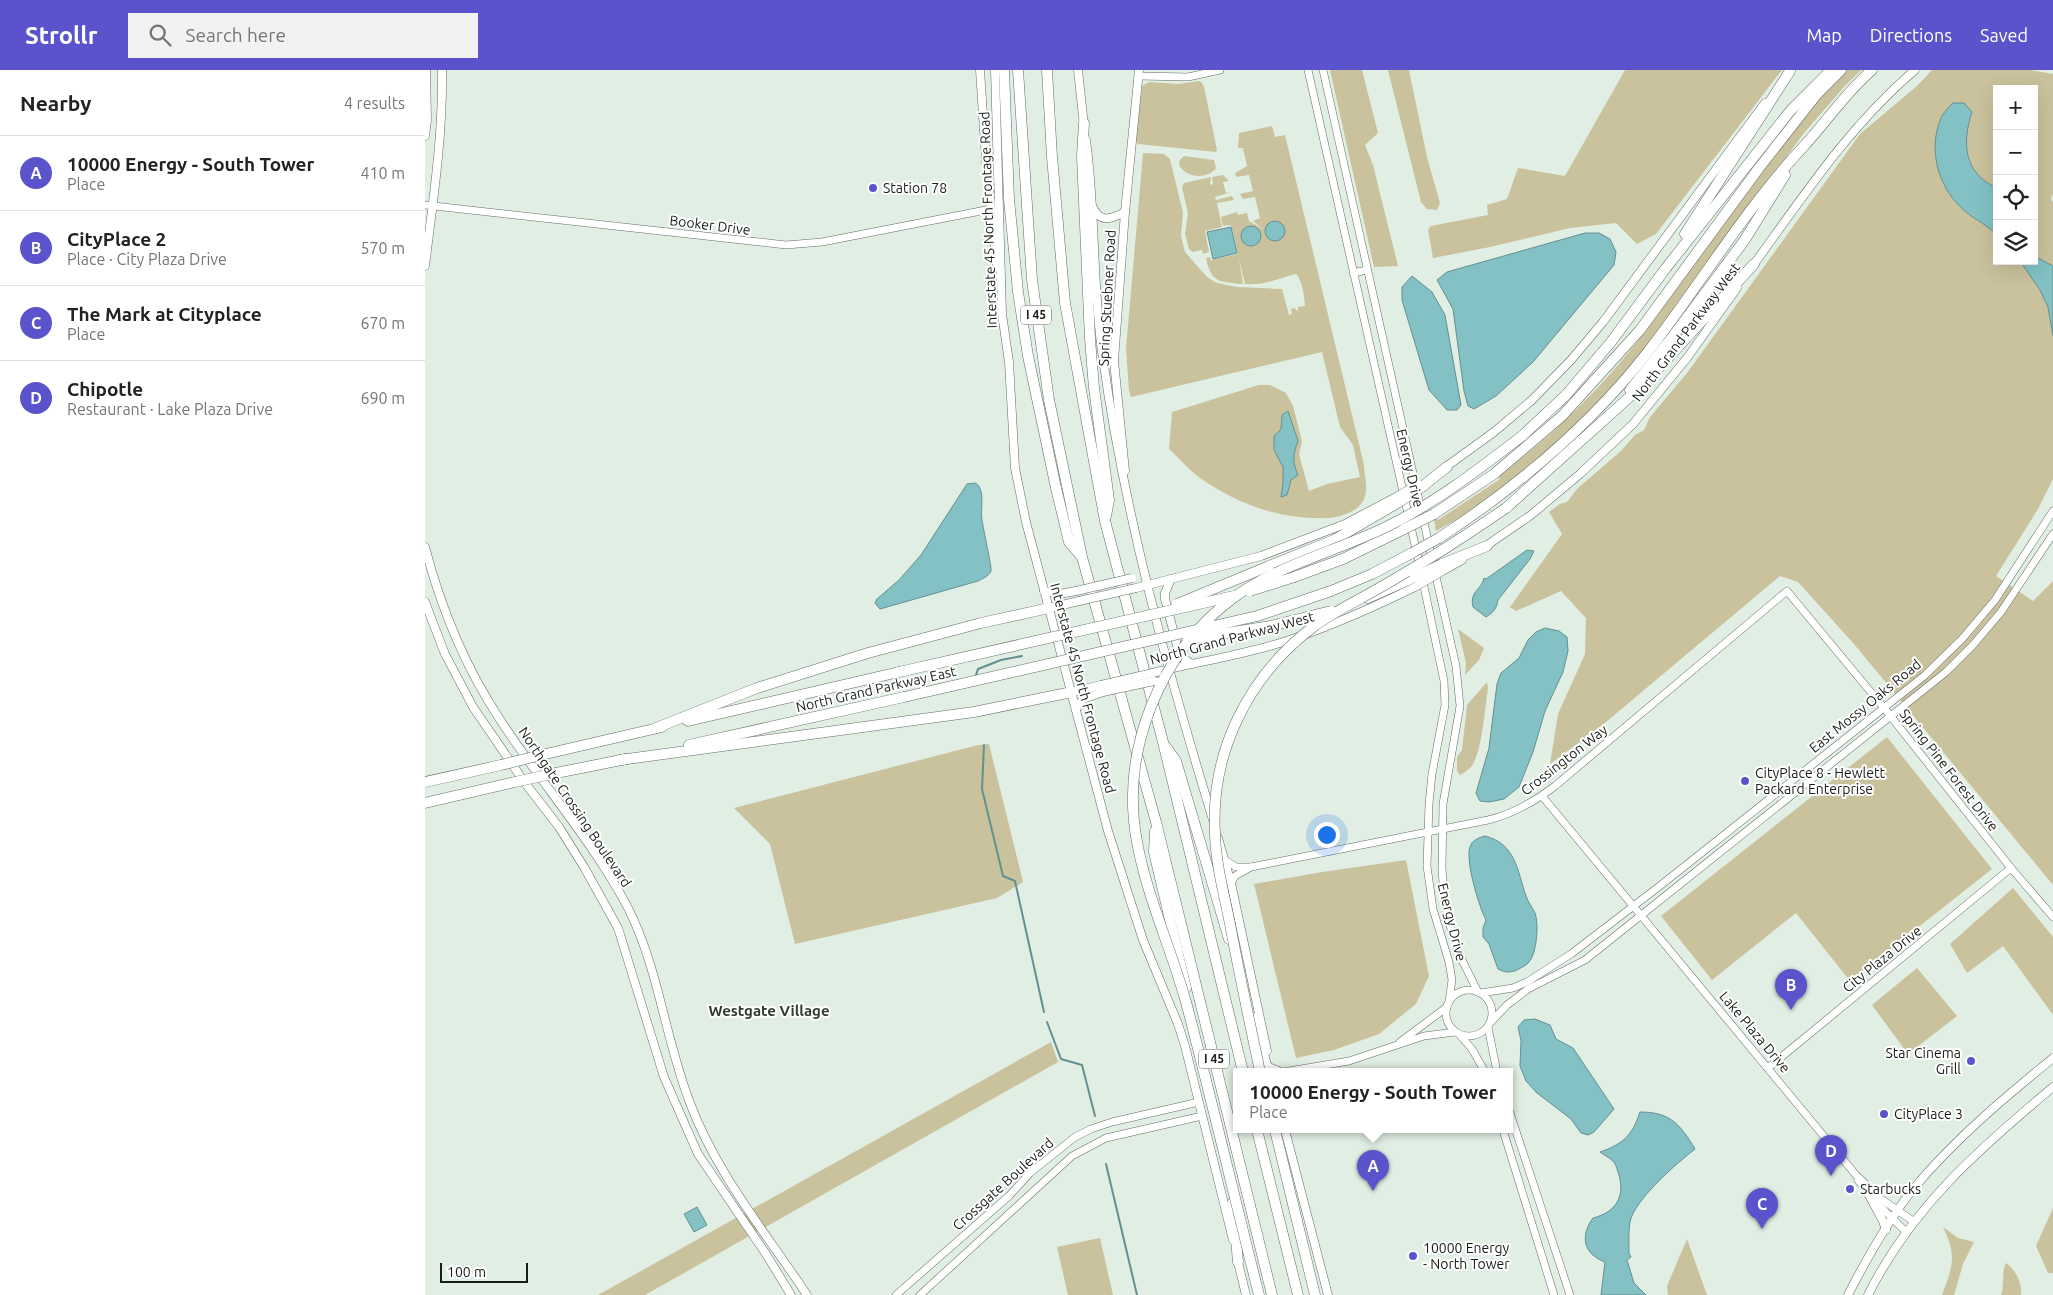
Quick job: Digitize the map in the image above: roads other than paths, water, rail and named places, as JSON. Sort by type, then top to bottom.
[{"type":"highway","points":[[1004,70],[1010,208],[1018,292],[1028,356],[1069,542],[1082,557]]},
{"type":"highway","name":"I 45","points":[[1018,70],[1031,280],[1039,344],[1049,400],[1082,557],[1156,822],[1272,1295]]},
{"type":"highway","name":"I 45","points":[[1047,70],[1052,157],[1065,303],[1105,521],[1163,742],[1242,1068]]},
{"type":"highway","points":[[1259,1295],[1186,1001],[1146,880],[1137,842],[1133,809],[1133,784],[1137,754],[1144,725],[1161,683],[1177,657],[1202,625],[1235,597],[1276,572],[1341,547],[1399,521],[1466,478],[1522,436],[1566,395],[1611,342],[1666,268],[1791,110],[1831,70]]},
{"type":"highway","name":"North Grand Parkway East","points":[[425,782],[1242,594],[1343,559],[1434,514],[1495,474],[1562,416],[1640,330],[1759,168],[1817,94],[1841,70]]},
{"type":"highway","name":"North Grand Parkway West","points":[[1331,591],[1372,574],[1412,553],[1483,509],[1524,477],[1595,412],[1646,354],[1789,161],[1872,70]]},
{"type":"highway","points":[[1666,268],[1791,71]]},
{"type":"highway","points":[[1084,123],[1083,156],[1090,340],[1094,388],[1109,500],[1105,521]]},
{"type":"highway","points":[[1605,420],[1673,336],[1744,241],[1804,146]]},
{"type":"highway","points":[[1260,1068],[1220,877],[1215,835],[1218,779],[1234,727],[1245,703],[1264,675],[1289,647],[1311,628],[1442,551],[1506,508],[1650,378],[1754,264]]},
{"type":"highway","points":[[1157,613],[1334,540],[1447,467]]},
{"type":"highway","points":[[1130,646],[1271,626],[1334,610],[1416,581],[1487,546]]},
{"type":"highway","name":"North Grand Parkway East","points":[[425,803],[1130,646],[1257,616],[1331,591]]},
{"type":"highway","points":[[656,728],[757,688],[868,653],[981,623],[1049,608]]},
{"type":"highway","points":[[620,760],[974,712],[1072,692]]},
{"type":"highway","points":[[1163,742],[1176,761],[1269,1068]]},
{"type":"highway","points":[[1156,822],[1154,852],[1165,892],[1232,1199],[1238,1262]]},
{"type":"highway","points":[[1258,1133],[1297,1295]]},
{"type":"highway","points":[[1276,1133],[1315,1295]]},
{"type":"main road","points":[[425,136],[427,120],[426,70]]},
{"type":"main road","points":[[425,266],[429,205],[443,89],[442,70]]},
{"type":"main road","points":[[980,70],[991,209],[1002,314]]},
{"type":"main road","name":"Interstate 45 North Frontage Road","points":[[995,70],[1002,314],[1009,362],[1015,468],[1026,522],[1104,817],[1143,940],[1178,1024],[1246,1295]]},
{"type":"main road","points":[[1078,70],[1088,156],[1102,357],[1119,462],[1143,566],[1175,688],[1231,883],[1270,1068]]},
{"type":"main road","name":"North Grand Parkway West","points":[[1487,546],[1581,474],[1633,424],[1687,358],[1856,127],[1889,92],[1915,70]]},
{"type":"main road","points":[[1447,467],[1532,400],[1571,360],[1603,322],[1748,124],[1791,71]]},
{"type":"main road","name":"Spring Stuebner Road","points":[[1128,505],[1114,361],[1125,212],[1139,73]]},
{"type":"main road","points":[[425,90],[443,89]]},
{"type":"main road","name":"Spring Stuebner Road","points":[[1091,202],[1096,213],[1102,218],[1109,218],[1125,212]]},
{"type":"main road","points":[[1049,608],[1261,556],[1312,538],[1399,499]]},
{"type":"main road","name":"Northgate Crossing Boulevard","points":[[425,547],[446,616],[475,679],[499,718],[610,876],[637,929],[649,957],[679,1071],[690,1103],[709,1145],[727,1177],[807,1295]]},
{"type":"main road","points":[[1045,591],[1059,594],[1132,578],[1143,566]]},
{"type":"main road","points":[[1171,579],[1165,593],[1165,599],[1179,654],[1192,664]]},
{"type":"main road","name":"North Grand Parkway West","points":[[1072,692],[1102,688],[1157,672],[1278,643],[1327,627],[1375,606],[1416,581]]},
{"type":"main road","name":"Northgate Crossing Boulevard","points":[[425,602],[445,654],[462,687],[491,734],[559,827],[585,867],[618,928],[664,1077],[699,1154],[791,1295]]},
{"type":"main road","points":[[462,687],[475,679]]},
{"type":"main road","points":[[1076,709],[1083,699],[1102,688],[1154,681],[1175,688]]},
{"type":"main road","points":[[559,827],[570,819]]},
{"type":"main road","points":[[1848,1295],[1898,1210],[1919,1183],[1976,1122],[2053,1058]]},
{"type":"main road","points":[[1868,1295],[1913,1221],[1953,1176],[2053,1087]]},
{"type":"main road","points":[[1286,1133],[1328,1295]]},
{"type":"main road","points":[[699,1154],[709,1145]]},
{"type":"main road","points":[[1869,1195],[1886,1230]]},
{"type":"main road","points":[[766,1254],[775,1247]]},
{"type":"street","points":[[1139,73],[1188,77],[1220,70]]},
{"type":"street","name":"Energy Drive","points":[[1308,70],[1444,681],[1445,705],[1432,774],[1429,804],[1429,884],[1433,909],[1449,962],[1452,980],[1448,1005]]},
{"type":"street","name":"Energy Drive","points":[[1323,70],[1456,666],[1460,706],[1447,776],[1442,868],[1444,900],[1461,958],[1479,992]]},
{"type":"street","name":"Booker Drive","points":[[429,205],[786,246],[822,242],[991,209]]},
{"type":"street","points":[[1353,273],[1367,270]]},
{"type":"street","name":"East Mossy Oaks Road","points":[[1479,992],[1513,988],[1527,982],[1571,954],[1924,676],[1962,639],[1989,607],[2053,511]]},
{"type":"street","name":"East Mossy Oaks Road","points":[[1490,1024],[1507,1005],[1528,989],[1585,960],[1946,672],[1973,645],[1999,614],[2053,534]]},
{"type":"street","name":"Spring Pine Forest Drive","points":[[1787,591],[1885,708],[2011,868],[2053,917]]},
{"type":"street","name":"Crossington Way","points":[[1225,860],[1237,867],[1251,867],[1503,816],[1543,796],[1787,591]]},
{"type":"street","points":[[1989,607],[1999,614]]},
{"type":"street","points":[[1442,669],[1456,666]]},
{"type":"street","points":[[1798,776],[1805,784]]},
{"type":"street","name":"Lake Plaza Drive","points":[[1543,796],[1856,1175],[1881,1199],[1913,1221]]},
{"type":"street","points":[[1718,840],[1725,848]]},
{"type":"street","name":"Crossington Way","points":[[1231,883],[1235,876],[1251,867]]},
{"type":"street","name":"City Plaza Drive","points":[[1768,1068],[2011,868]]},
{"type":"street","points":[[1398,1044],[1448,1005],[1454,996],[1469,990],[1479,992],[1489,1001],[1492,1007],[1490,1024],[1496,1068]]},
{"type":"street","points":[[1448,1005],[1448,1023],[1472,1049],[1483,1068]]},
{"type":"street","points":[[1316,1068],[1377,1053],[1424,1036],[1457,1033],[1473,1036],[1480,1034],[1490,1024]]},
{"type":"street","name":"Crossgate Boulevard","points":[[896,1295],[905,1293],[967,1233],[1009,1196],[1030,1173],[1075,1137],[1112,1122],[1199,1102]]},
{"type":"street","name":"Crossgate Boulevard","points":[[920,1295],[1072,1156],[1095,1143],[1115,1136],[1202,1116]]},
{"type":"street","points":[[1513,1122],[1570,1295]]},
{"type":"street","points":[[1504,1133],[1554,1295]]},
{"type":"street","name":"Lake Plaza Drive","points":[[1856,1175],[1858,1181],[1869,1195],[1906,1232]]},
{"type":"street","points":[[967,1233],[976,1244]]},
{"type":"water","points":[[1953,103],[1964,103],[1972,112],[1967,134],[1968,156],[1977,174],[1993,186],[1993,232],[1957,203],[1949,193],[1938,169],[1935,144],[1937,131],[1946,110]]},
{"type":"water","points":[[1275,221],[1282,224],[1285,231],[1282,238],[1275,241],[1268,238],[1265,231],[1268,224]]},
{"type":"water","points":[[1251,226],[1258,229],[1261,236],[1258,243],[1251,246],[1244,243],[1241,236],[1244,229]]},
{"type":"water","points":[[1231,227],[1237,253],[1213,259],[1207,232]]},
{"type":"water","points":[[1585,233],[1599,233],[1610,239],[1616,252],[1614,265],[1533,362],[1496,396],[1474,409],[1468,406],[1464,391],[1453,309],[1437,280],[1447,272]]},
{"type":"water","points":[[2038,258],[2053,266],[2053,336],[2048,307],[2040,290],[2023,265],[2038,265]]},
{"type":"water","points":[[1412,276],[1432,292],[1445,315],[1461,405],[1457,410],[1447,410],[1429,390],[1402,300],[1402,287]]},
{"type":"water","points":[[1288,411],[1298,441],[1294,458],[1298,475],[1291,480],[1287,495],[1281,497],[1283,467],[1274,450],[1274,436],[1281,429],[1282,415]]},
{"type":"water","points":[[975,483],[982,494],[982,520],[990,573],[978,581],[880,609],[875,603],[877,599],[899,580],[921,555],[967,484]]},
{"type":"water","points":[[1527,550],[1534,551],[1530,559],[1498,600],[1491,614],[1486,617],[1473,607],[1474,594],[1484,578],[1486,579]]},
{"type":"water","points":[[1545,628],[1559,631],[1567,637],[1568,651],[1563,672],[1545,711],[1533,752],[1519,787],[1504,799],[1489,802],[1480,801],[1476,793],[1489,748],[1497,684],[1501,673],[1519,658],[1528,640],[1536,632]]},
{"type":"water","points":[[1485,836],[1503,845],[1514,859],[1526,896],[1536,918],[1537,938],[1532,958],[1526,965],[1511,972],[1498,969],[1489,944],[1483,937],[1483,928],[1486,920],[1473,884],[1469,853],[1472,843]]},
{"type":"water","points":[[1535,1019],[1550,1025],[1556,1039],[1573,1048],[1614,1109],[1594,1132],[1588,1135],[1581,1133],[1571,1119],[1537,1093],[1526,1081],[1520,1066],[1521,1041],[1518,1027],[1524,1020]]},
{"type":"water","points":[[1640,1112],[1659,1114],[1673,1121],[1679,1126],[1695,1149],[1650,1190],[1631,1218],[1629,1226],[1629,1253],[1631,1257],[1627,1260],[1634,1283],[1646,1295],[1601,1295],[1605,1262],[1598,1259],[1588,1249],[1585,1238],[1586,1231],[1593,1218],[1608,1212],[1614,1207],[1621,1188],[1615,1164],[1600,1152],[1615,1146],[1626,1138],[1634,1127]]},
{"type":"water","points":[[697,1207],[707,1225],[694,1232],[684,1214]]},
{"type":"waterway","points":[[975,678],[978,669],[1001,660],[1022,656]]},
{"type":"waterway","points":[[984,745],[982,789],[1003,876],[1015,881],[1044,1012]]},
{"type":"waterway","points":[[1047,1022],[1061,1059],[1082,1065],[1095,1116]]},
{"type":"waterway","points":[[1106,1164],[1137,1295]]},
{"type":"place","name":"Station 78","points":[[873,188]]},
{"type":"place","name":"CityPlace 8 - Hewlett Packard Enterprise","points":[[1745,781]]},
{"type":"place","name":"CityPlace 2","points":[[1791,1010]]},
{"type":"place","name":"Star Cinema Grill","points":[[1971,1061]]},
{"type":"place","name":"CityPlace 3","points":[[1884,1114]]},
{"type":"place","name":"Chipotle","points":[[1831,1176]]},
{"type":"place","name":"Starbucks","points":[[1850,1189]]},
{"type":"place","name":"10000 Energy - South Tower","points":[[1373,1191]]},
{"type":"place","name":"The Mark at Cityplace","points":[[1762,1229]]},
{"type":"place","name":"10000 Energy - North Tower","points":[[1413,1256]]},
{"type":"district","name":"Westgate Village","points":[[769,1011]]}]
